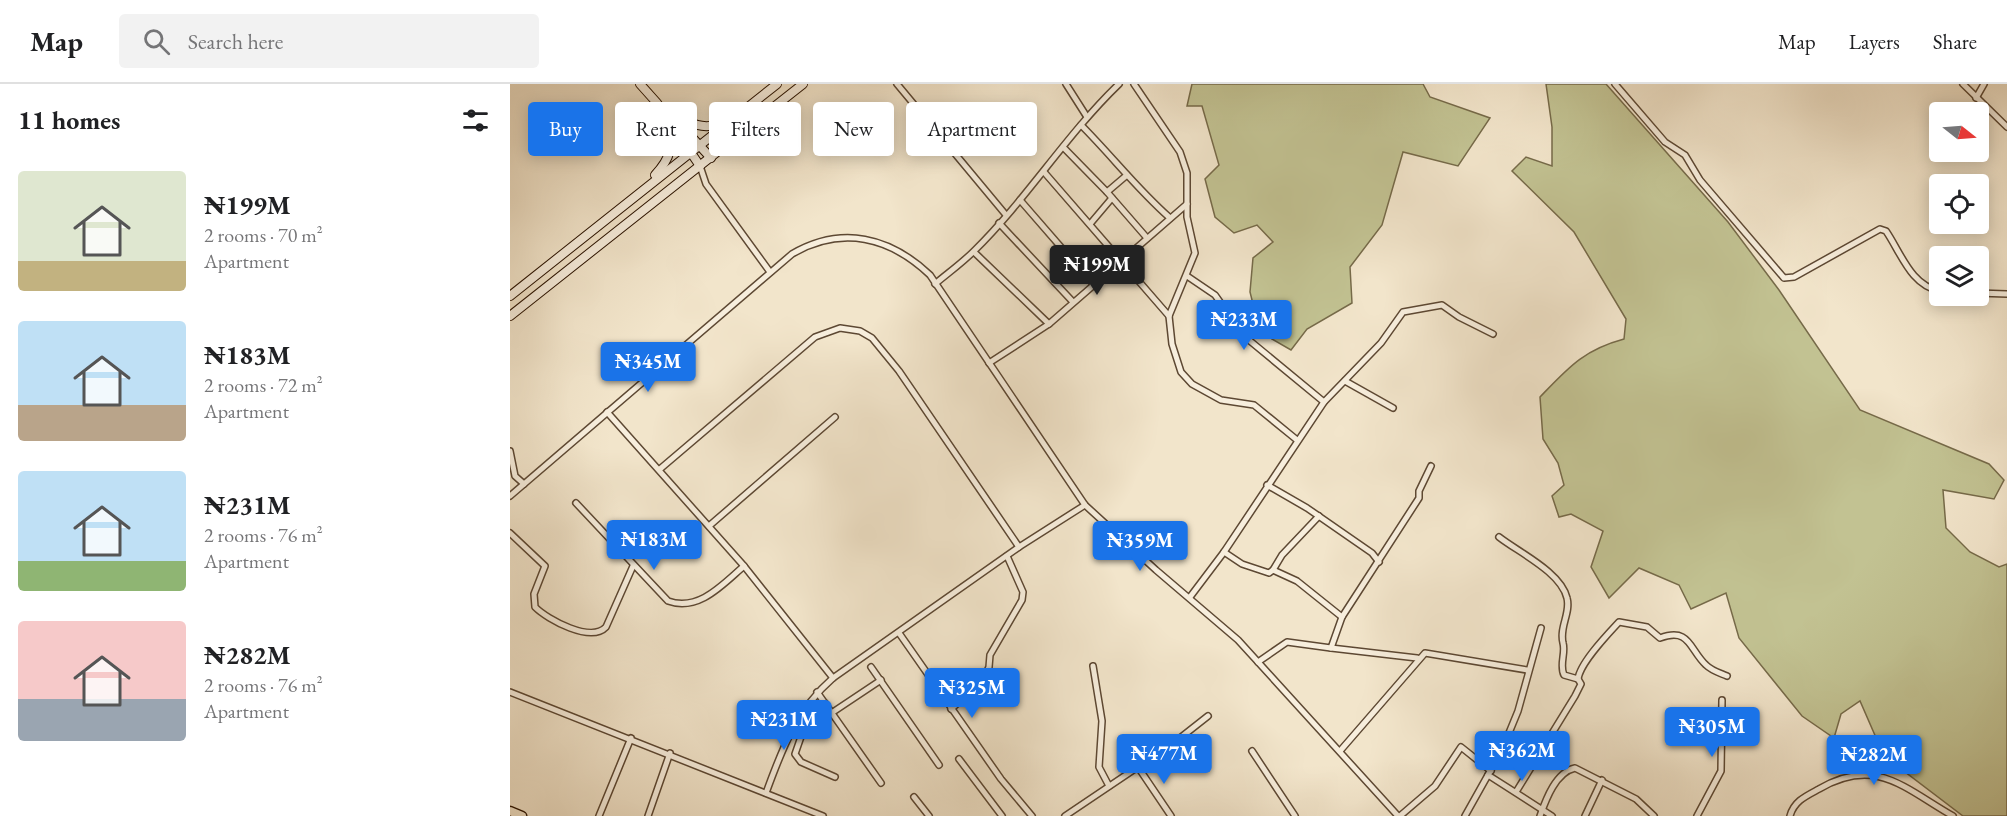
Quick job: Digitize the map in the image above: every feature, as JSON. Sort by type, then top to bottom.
[{"type":"main road","points":[[640,84],[656,102]]},
{"type":"main road","points":[[755,102],[777,84]]},
{"type":"main road","points":[[510,316],[803,84]]},
{"type":"main road","points":[[697,146],[709,137]]},
{"type":"main road","points":[[697,141],[711,158]]},
{"type":"main road","points":[[641,191],[669,156]]},
{"type":"main road","points":[[510,296],[685,156]]},
{"type":"main road","points":[[694,156],[700,166]]},
{"type":"main road","points":[[510,811],[522,816]]},
{"type":"street","points":[[897,84],[1006,215]]},
{"type":"street","points":[[1066,84],[1087,117]]},
{"type":"street","points":[[935,284],[974,252],[1044,172],[1087,117],[1119,84]]},
{"type":"street","points":[[1134,84],[1180,152],[1187,173],[1187,204],[1195,253],[1169,316],[1172,344],[1181,372],[1187,379],[1221,400],[1254,405],[1297,440]]},
{"type":"street","points":[[1616,84],[1665,142],[1685,155],[1700,180],[1784,278],[1794,277],[1880,229],[1888,234],[1914,277],[1929,288]]},
{"type":"street","points":[[1963,84],[2007,127]]},
{"type":"street","points":[[1976,98],[1984,84]]},
{"type":"street","points":[[1081,125],[1139,190],[1170,218]]},
{"type":"street","points":[[1063,147],[1113,198],[1147,238]]},
{"type":"street","points":[[700,166],[706,184],[770,272]]},
{"type":"street","points":[[1044,172],[1169,316]]},
{"type":"street","points":[[1107,192],[1127,175]]},
{"type":"street","points":[[1089,224],[1113,198]]},
{"type":"street","points":[[1020,200],[1093,284]]},
{"type":"street","points":[[989,363],[1049,324],[1187,204]]},
{"type":"street","points":[[999,223],[1073,302]]},
{"type":"street","points":[[510,496],[770,272],[805,247],[831,239],[863,238],[888,245],[904,253],[935,284],[1085,504],[1156,570],[1217,619],[1399,816],[1435,786],[1461,747],[1541,813],[1552,816]]},
{"type":"street","points":[[974,252],[1049,324]]},
{"type":"street","points":[[1187,276],[1215,296],[1244,336],[1324,402]]},
{"type":"street","points":[[1989,293],[2007,294]]},
{"type":"street","points":[[1190,597],[1224,552],[1324,402],[1381,343],[1405,311],[1442,305],[1459,317],[1493,334]]},
{"type":"street","points":[[660,469],[814,337],[840,328],[857,330],[872,338],[899,371],[1019,547]]},
{"type":"street","points":[[1345,381],[1393,408]]},
{"type":"street","points":[[607,412],[744,566],[833,678]]},
{"type":"street","points":[[709,526],[835,417]]},
{"type":"street","points":[[510,451],[515,476],[524,484]]},
{"type":"street","points":[[1331,648],[1342,617],[1419,498],[1419,491],[1431,466]]},
{"type":"street","points":[[1267,485],[1319,516],[1371,553],[1379,562]]},
{"type":"street","points":[[576,503],[662,596],[680,604],[700,600],[714,593],[744,566]]},
{"type":"street","points":[[766,793],[786,739],[817,692],[833,678],[1019,547],[1085,504]]},
{"type":"street","points":[[1224,552],[1249,567],[1269,573],[1282,555],[1319,516]]},
{"type":"street","points":[[510,533],[545,566],[534,594],[535,607],[557,622],[590,633],[599,632],[606,627],[633,566]]},
{"type":"street","points":[[1499,537],[1538,564],[1556,580],[1566,595],[1567,605],[1561,635],[1562,674],[1578,679],[1581,684],[1515,792]]},
{"type":"street","points":[[951,709],[982,682],[989,667],[990,655],[1022,600],[1023,592],[1007,556]]},
{"type":"street","points":[[1273,570],[1297,582],[1342,617]]},
{"type":"street","points":[[1578,679],[1585,661],[1620,621],[1650,628],[1660,638],[1669,633],[1679,636],[1694,648],[1710,668],[1727,676]]},
{"type":"street","points":[[1465,816],[1490,773],[1518,711],[1527,670],[1540,628]]},
{"type":"street","points":[[899,633],[1001,779],[1032,816]]},
{"type":"street","points":[[1258,662],[1287,642],[1417,658]]},
{"type":"street","points":[[1340,751],[1417,658],[1426,652],[1527,670]]},
{"type":"street","points":[[1093,666],[1102,722],[1099,767],[1109,786]]},
{"type":"street","points":[[871,667],[939,765]]},
{"type":"street","points":[[832,712],[881,680]]},
{"type":"street","points":[[510,692],[670,753],[823,816]]},
{"type":"street","points":[[817,692],[881,783]]},
{"type":"street","points":[[1697,816],[1721,771],[1722,700]]},
{"type":"street","points":[[825,703],[803,731],[795,754],[801,762],[835,777]]},
{"type":"street","points":[[1065,816],[1208,716]]},
{"type":"street","points":[[598,816],[631,738]]},
{"type":"street","points":[[1252,751],[1295,816]]},
{"type":"street","points":[[648,816],[670,753]]},
{"type":"street","points":[[959,759],[1002,816]]},
{"type":"street","points":[[1138,767],[1171,816]]},
{"type":"street","points":[[1541,813],[1556,782],[1569,769],[1575,768],[1636,799],[1654,816]]},
{"type":"street","points":[[1790,816],[1798,801],[1825,786],[1840,778],[1868,773],[1886,778],[1953,816]]},
{"type":"street","points":[[1585,816],[1602,780]]},
{"type":"street","points":[[914,797],[928,816]]},
{"type":"green space","points":[[1192,84],[1423,84],[1430,97],[1490,118],[1458,166],[1403,152],[1382,225],[1350,267],[1352,303],[1307,329],[1291,350],[1260,332],[1250,292],[1253,258],[1273,242],[1257,225],[1234,233],[1215,217],[1205,179],[1219,165],[1202,106],[1187,106]]},
{"type":"green space","points":[[1546,84],[1606,84],[1728,222],[1779,290],[1860,410],[1989,464],[2004,480],[1994,499],[1943,490],[1946,528],[1970,552],[1999,567],[2007,564],[2007,816],[1963,816],[1884,756],[1860,701],[1841,714],[1834,738],[1802,716],[1739,638],[1726,593],[1691,609],[1679,585],[1639,568],[1609,598],[1591,567],[1603,531],[1571,514],[1559,517],[1552,496],[1564,485],[1558,463],[1543,439],[1540,397],[1577,361],[1610,343],[1624,339],[1626,319],[1574,232],[1512,171],[1526,157],[1552,166],[1552,127]]}]
